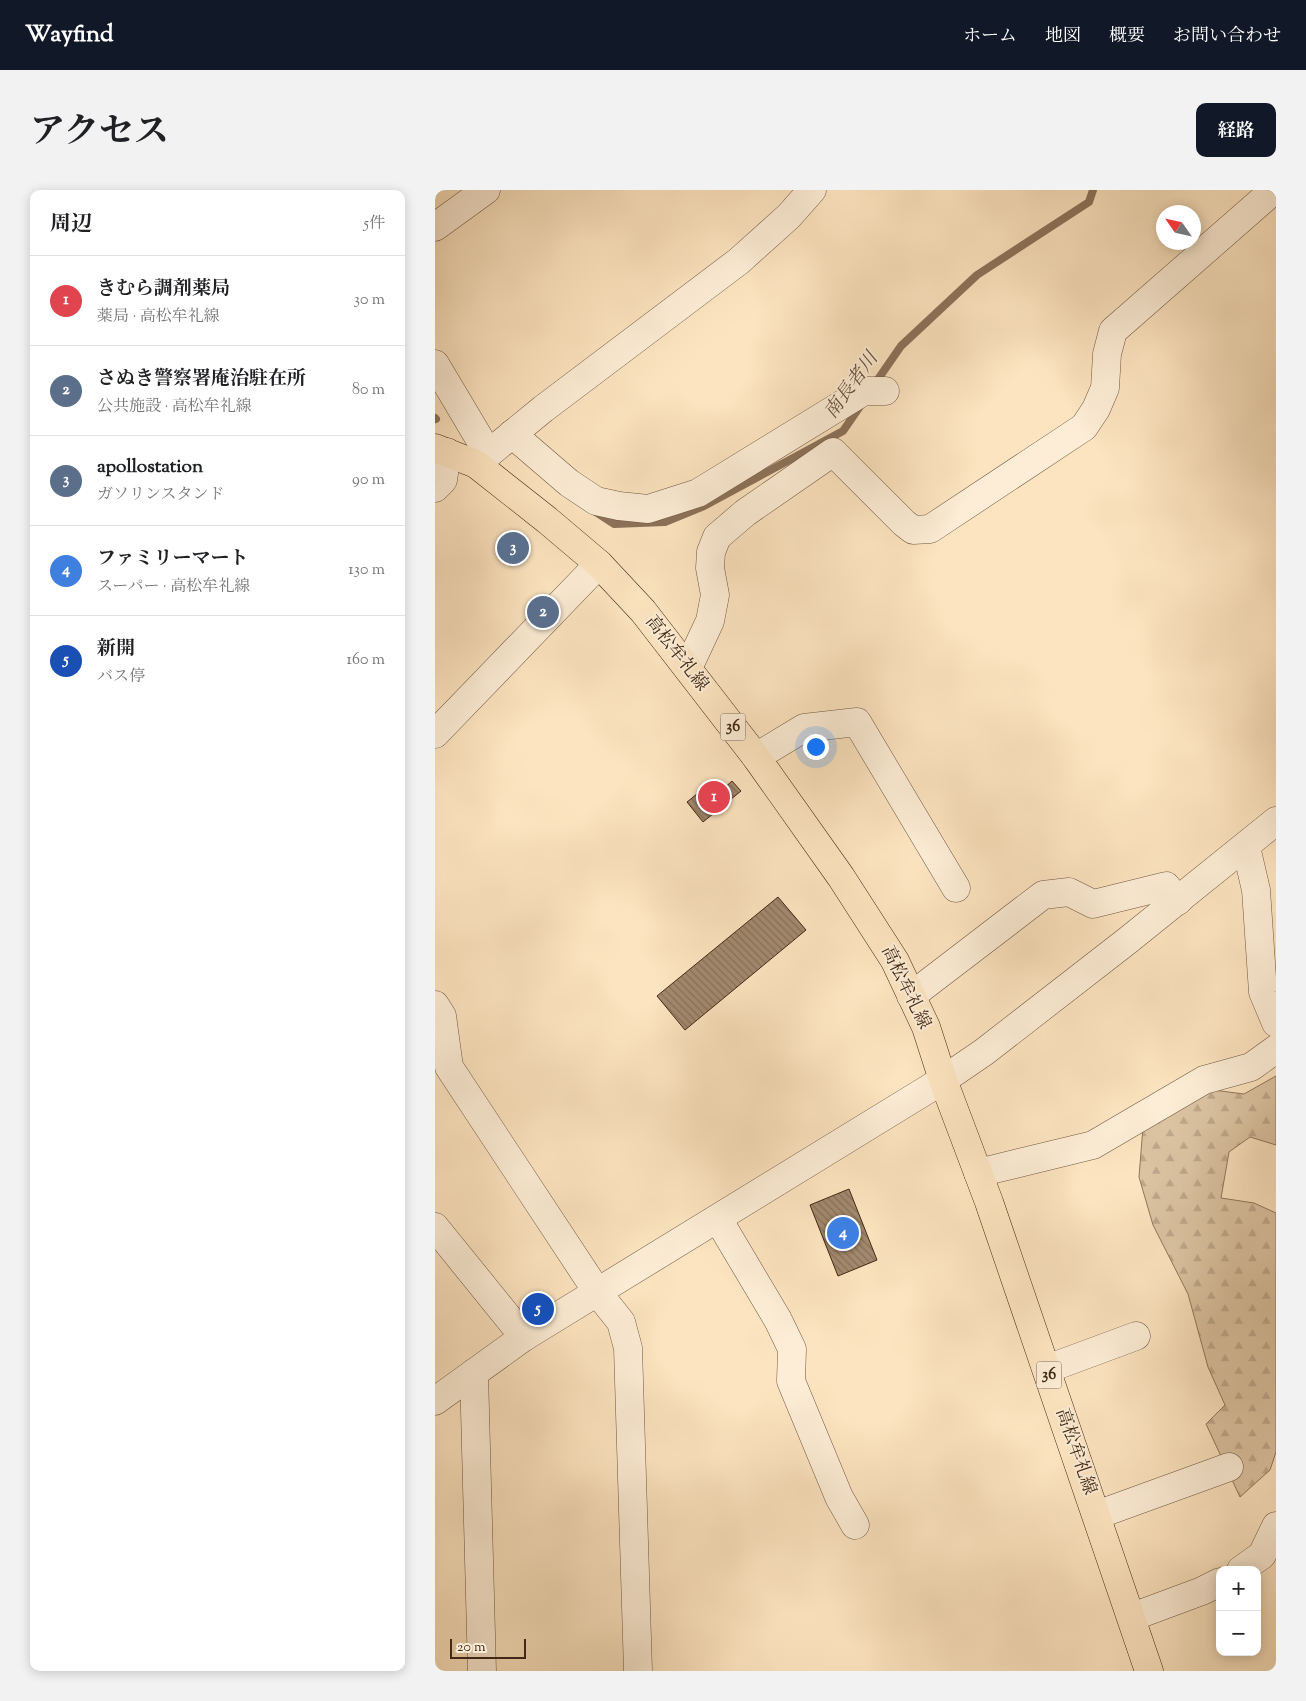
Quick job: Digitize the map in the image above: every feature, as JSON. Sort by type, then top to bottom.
[{"type":"main road","name":"高松牟礼線","points":[[441,450],[482,459],[547,520],[599,564],[643,611],[756,757],[841,877],[895,961],[926,1027],[943,1080],[1047,1369],[1149,1671]]},
{"type":"street","points":[[435,227],[486,190]]},
{"type":"street","points":[[435,364],[482,459],[739,261],[789,216],[812,190]]},
{"type":"street","points":[[817,440],[904,524],[913,530],[930,529],[1084,427],[1096,409],[1105,388],[1107,354],[1113,332],[1274,190]]},
{"type":"street","points":[[688,668],[710,622],[715,594],[710,568],[711,552],[717,537],[745,513],[817,440],[874,391]]},
{"type":"street","points":[[512,434],[569,483],[596,501],[648,509],[698,493],[817,440]]},
{"type":"street","points":[[435,488],[443,480],[441,450]]},
{"type":"street","points":[[435,734],[599,564]]},
{"type":"street","points":[[756,757],[804,728],[857,722],[956,888]]},
{"type":"street","points":[[435,1401],[524,1337],[943,1080],[984,1052],[1178,901],[1276,821]]},
{"type":"street","points":[[1246,847],[1256,890],[1263,992],[1276,1023]]},
{"type":"street","points":[[911,996],[1043,895],[1069,892],[1093,904],[1166,886],[1178,901]]},
{"type":"street","points":[[435,1005],[443,1016],[449,1067],[598,1293],[621,1322],[628,1348],[638,1671]]},
{"type":"street","points":[[978,1173],[1093,1145],[1204,1080],[1251,1067],[1276,1049]]},
{"type":"street","points":[[718,1219],[778,1320],[792,1349],[791,1381],[839,1497],[855,1525]]},
{"type":"street","points":[[435,1227],[524,1337]]},
{"type":"street","points":[[1047,1369],[1136,1336]]},
{"type":"street","points":[[474,1373],[482,1671]]},
{"type":"street","points":[[1097,1515],[1229,1466]]},
{"type":"street","points":[[1247,1566],[1262,1555],[1276,1526]]},
{"type":"street","points":[[1132,1617],[1216,1584]]},
{"type":"green space","points":[[1276,1076],[1276,1145],[1250,1137],[1229,1152],[1221,1198],[1254,1203],[1276,1213],[1276,1452],[1270,1470],[1240,1497],[1206,1424],[1225,1405],[1208,1367],[1188,1294],[1153,1225],[1139,1177],[1143,1127],[1205,1089],[1244,1094]]},
{"type":"building","points":[[713,781],[721,791],[732,781],[741,791],[703,822],[687,802]]},
{"type":"building","points":[[778,897],[806,930],[685,1030],[657,996]]},
{"type":"building","points":[[849,1189],[877,1260],[838,1276],[810,1205]]},
{"type":"waterway","name":"南長者川","points":[[874,385],[901,346],[977,275],[1089,202],[1093,190]]},
{"type":"waterway","name":"南長者川","points":[[594,511],[614,524],[665,522],[704,506],[843,431],[861,405]]},
{"type":"place","name":"apollostation","points":[[513,548]]},
{"type":"place","name":"さぬき警察署庵治駐在所","points":[[543,612]]},
{"type":"place","name":"きむら調剤薬局","points":[[714,797]]},
{"type":"place","name":"ファミリーマート","points":[[843,1233]]},
{"type":"place","name":"新開","points":[[538,1309]]}]
